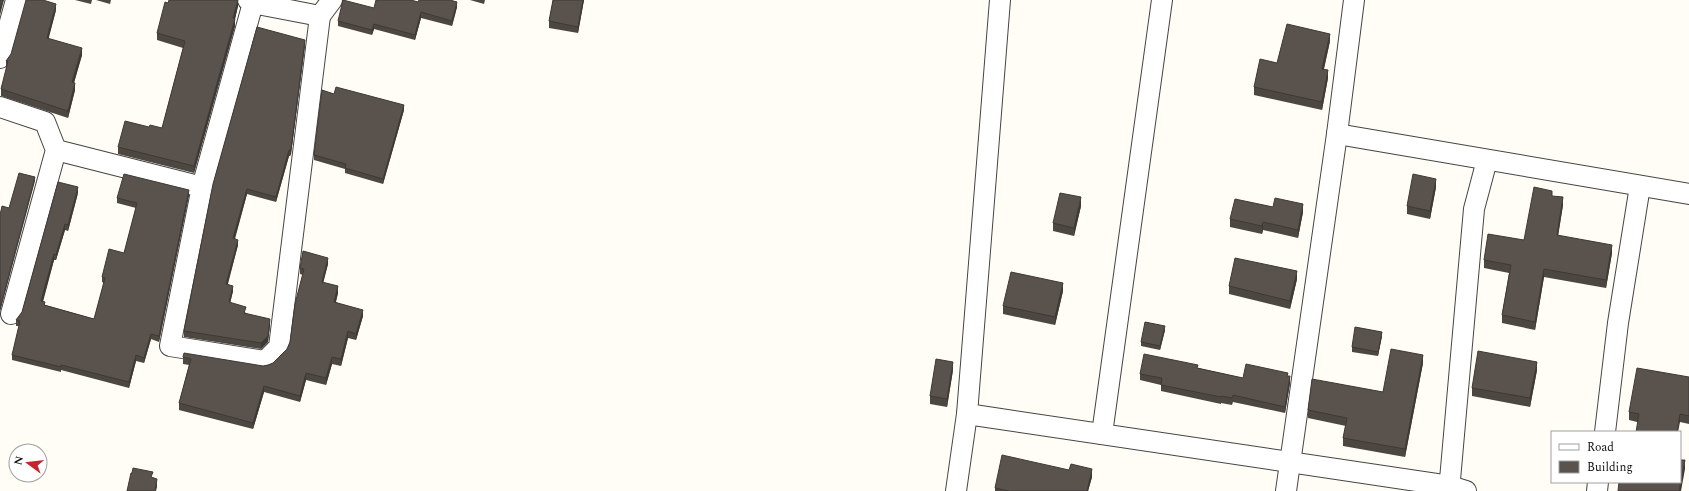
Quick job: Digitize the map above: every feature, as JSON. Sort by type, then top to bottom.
[{"type":"street","points":[[0,58],[16,0]]},
{"type":"street","points":[[320,16],[251,2],[202,187],[170,346],[265,361],[279,347],[320,16],[332,0]]},
{"type":"street","points":[[956,491],[967,414],[1000,0]]},
{"type":"street","points":[[1102,434],[1162,0]]},
{"type":"street","points":[[1286,491],[1338,134],[1354,0]]},
{"type":"street","points":[[0,107],[45,122],[56,150],[10,314]]},
{"type":"street","points":[[1338,134],[1689,194]]},
{"type":"street","points":[[56,150],[202,187]]},
{"type":"street","points":[[967,414],[1290,462],[1455,489],[1474,209],[1487,160]]},
{"type":"street","points":[[1605,431],[1618,323],[1640,186]]},
{"type":"building","points":[[0,0],[3,0],[0,9]]},
{"type":"building","points":[[26,0],[43,0],[56,4],[47,38],[82,48],[72,82],[75,83],[68,111],[1,89],[8,61],[6,61],[11,54]]},
{"type":"building","points":[[169,0],[238,0],[233,18],[235,19],[194,166],[118,147],[125,121],[149,127],[150,125],[162,128],[185,41],[157,33],[165,2],[168,3]]},
{"type":"building","points":[[343,0],[374,8],[376,0],[411,0],[418,2],[419,0],[450,0],[457,2],[452,21],[421,12],[415,35],[374,24],[372,30],[338,21]]},
{"type":"building","points":[[553,0],[583,0],[578,27],[549,21]]},
{"type":"building","points":[[1287,24],[1330,34],[1322,69],[1328,70],[1322,102],[1254,87],[1260,59],[1277,63]]},
{"type":"building","points":[[257,27],[305,40],[291,149],[289,150],[276,197],[247,189],[233,238],[238,240],[226,284],[233,286],[229,302],[246,307],[244,313],[270,319],[268,336],[261,343],[184,331],[213,184]]},
{"type":"building","points":[[336,87],[404,105],[383,179],[345,168],[346,164],[314,155],[322,90],[334,94]]},
{"type":"building","points":[[19,173],[35,177],[0,308],[0,215],[2,206],[9,208]]},
{"type":"building","points":[[124,174],[189,190],[159,336],[151,334],[144,358],[136,355],[129,382],[61,365],[61,367],[12,355],[20,321],[16,320],[22,312],[58,182],[78,187],[68,225],[65,224],[56,255],[54,254],[41,301],[45,302],[44,305],[94,319],[105,278],[102,277],[109,249],[124,253],[137,203],[117,198]]},
{"type":"building","points":[[1413,174],[1436,179],[1430,211],[1407,206]]},
{"type":"building","points":[[1534,187],[1552,191],[1552,196],[1563,197],[1557,235],[1612,245],[1606,280],[1544,269],[1535,322],[1502,315],[1511,265],[1484,260],[1488,234],[1524,240]]},
{"type":"building","points":[[1060,193],[1081,197],[1074,228],[1053,223]]},
{"type":"building","points":[[1275,198],[1303,204],[1298,230],[1263,222],[1262,226],[1230,219],[1235,199],[1273,207]]},
{"type":"building","points":[[303,251],[328,258],[322,282],[338,286],[334,302],[363,310],[356,334],[348,331],[341,359],[332,357],[326,378],[306,373],[300,396],[264,386],[253,423],[179,403],[191,359],[183,357],[184,353],[263,366],[273,363],[287,349],[290,342],[295,304],[304,269],[300,268]]},
{"type":"building","points":[[1235,258],[1297,271],[1290,301],[1229,286]]},
{"type":"building","points":[[1011,272],[1063,283],[1055,317],[1003,306]]},
{"type":"building","points":[[1145,322],[1165,326],[1160,346],[1141,342]]},
{"type":"building","points":[[1355,327],[1382,332],[1378,352],[1352,347]]},
{"type":"building","points":[[1391,349],[1423,355],[1405,449],[1343,438],[1347,418],[1308,410],[1312,379],[1383,392]]},
{"type":"building","points":[[1478,351],[1537,362],[1530,398],[1472,388]]},
{"type":"building","points":[[1144,354],[1198,365],[1197,368],[1243,378],[1246,364],[1288,373],[1287,376],[1290,376],[1285,407],[1233,395],[1232,398],[1221,397],[1161,385],[1162,378],[1140,374]]},
{"type":"building","points":[[936,359],[953,362],[947,399],[930,396]]},
{"type":"building","points":[[1637,368],[1689,377],[1689,416],[1680,414],[1677,431],[1636,431],[1639,414],[1629,412]]},
{"type":"building","points":[[1002,455],[1069,470],[1071,464],[1092,469],[1087,491],[1009,491],[995,488]]},
{"type":"building","points":[[1681,460],[1685,460],[1681,481]]},
{"type":"building","points":[[133,468],[153,472],[151,477],[157,479],[155,491],[127,491]]},
{"type":"building","points":[[1619,483],[1681,483],[1679,491],[1618,491]]}]
